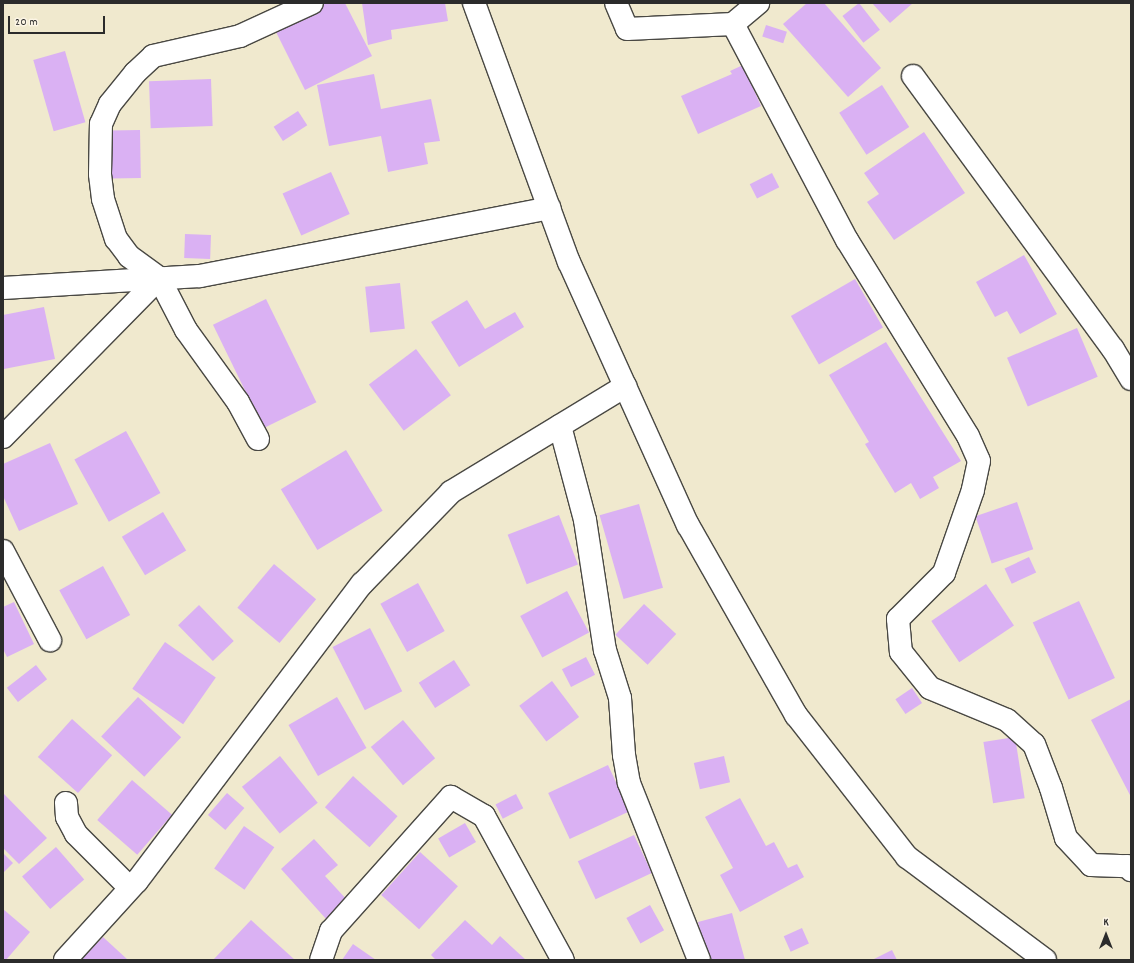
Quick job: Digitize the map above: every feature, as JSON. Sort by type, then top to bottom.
[{"type":"street","points":[[258,439],[238,402],[186,330],[159,278],[129,256],[116,239],[103,199],[100,174],[101,124],[110,104],[134,73],[153,56],[240,36],[312,3]]},
{"type":"street","points":[[474,3],[569,262],[625,386],[688,525],[796,715],[907,857],[1045,960]]},
{"type":"street","points":[[616,3],[627,29],[733,24],[758,3]]},
{"type":"street","points":[[733,24],[847,240],[968,436],[979,461],[973,490],[944,573],[898,619],[901,652],[930,688],[1007,720],[1034,744],[1051,788],[1066,838],[1091,865],[1127,866],[1131,870]]},
{"type":"street","points":[[913,76],[1113,348],[1131,379]]},
{"type":"street","points":[[3,288],[200,276],[550,208]]},
{"type":"street","points":[[3,437],[159,278]]},
{"type":"street","points":[[65,960],[130,888],[362,584],[451,492],[625,386]]},
{"type":"street","points":[[560,426],[585,520],[605,650],[620,698],[624,755],[629,783],[699,960]]},
{"type":"street","points":[[3,551],[50,640]]},
{"type":"street","points":[[321,960],[331,931],[451,797],[484,816],[563,960]]},
{"type":"street","points":[[66,803],[67,817],[76,834],[130,888]]},
{"type":"building","points":[[324,3],[345,3],[372,56],[305,90],[274,28]]},
{"type":"building","points":[[362,3],[445,3],[448,21],[391,30],[392,39],[368,45]]},
{"type":"building","points":[[807,3],[824,3],[881,68],[848,97],[783,24]]},
{"type":"building","points":[[859,3],[880,30],[863,43],[842,16]]},
{"type":"building","points":[[872,3],[913,3],[890,23]]},
{"type":"building","points":[[766,25],[787,32],[783,43],[762,36]]},
{"type":"building","points":[[65,51],[85,122],[54,131],[33,60]]},
{"type":"building","points":[[743,65],[761,106],[698,134],[681,96],[732,74],[730,71]]},
{"type":"building","points":[[374,74],[381,109],[431,99],[440,141],[424,143],[428,164],[388,172],[381,136],[329,146],[317,85]]},
{"type":"building","points":[[211,79],[213,126],[151,128],[149,81]]},
{"type":"building","points":[[882,85],[909,127],[866,155],[839,113]]},
{"type":"building","points":[[298,111],[307,125],[283,141],[274,127]]},
{"type":"building","points":[[140,130],[141,178],[111,179],[110,131]]},
{"type":"building","points":[[924,132],[965,193],[894,240],[867,202],[879,194],[864,173]]},
{"type":"building","points":[[331,172],[350,214],[301,236],[283,194]]},
{"type":"building","points":[[772,173],[779,187],[757,199],[750,184]]},
{"type":"building","points":[[185,234],[211,235],[210,259],[184,258]]},
{"type":"building","points":[[1024,255],[1057,314],[1020,334],[1007,311],[995,317],[976,282]]},
{"type":"building","points":[[855,279],[883,327],[819,364],[791,316]]},
{"type":"building","points":[[400,283],[405,329],[370,332],[365,287]]},
{"type":"building","points":[[266,299],[316,402],[263,428],[213,325]]},
{"type":"building","points":[[467,300],[485,329],[515,312],[524,327],[459,367],[431,322]]},
{"type":"building","points":[[44,307],[55,359],[4,369],[3,315]]},
{"type":"building","points":[[1077,328],[1098,377],[1028,406],[1007,358]]},
{"type":"building","points":[[886,342],[961,461],[933,477],[939,488],[920,499],[911,483],[895,493],[865,444],[869,442],[829,375]]},
{"type":"building","points":[[416,349],[451,395],[404,431],[369,385]]},
{"type":"building","points":[[126,431],[160,493],[109,522],[74,460]]},
{"type":"building","points":[[50,443],[78,504],[19,531],[3,496],[3,464]]},
{"type":"building","points":[[346,450],[383,511],[317,550],[281,489]]},
{"type":"building","points":[[1017,502],[1033,549],[992,564],[975,516]]},
{"type":"building","points":[[639,504],[663,588],[624,599],[600,515]]},
{"type":"building","points":[[163,512],[186,551],[145,575],[122,537]]},
{"type":"building","points":[[559,515],[578,564],[527,584],[508,535]]},
{"type":"building","points":[[1029,557],[1036,572],[1012,584],[1005,568]]},
{"type":"building","points":[[274,564],[316,599],[279,643],[237,608]]},
{"type":"building","points":[[103,566],[130,615],[86,639],[59,590]]},
{"type":"building","points":[[418,583],[445,631],[407,652],[380,604]]},
{"type":"building","points":[[986,584],[1014,625],[959,662],[931,621]]},
{"type":"building","points":[[567,591],[589,632],[542,657],[520,616]]},
{"type":"building","points":[[1079,601],[1115,678],[1069,700],[1033,623]]},
{"type":"building","points":[[14,602],[34,644],[7,657],[3,649],[3,607]]},
{"type":"building","points":[[644,604],[676,634],[648,665],[615,635]]},
{"type":"building","points":[[199,605],[234,641],[213,661],[178,625]]},
{"type":"building","points":[[370,628],[402,691],[365,710],[333,647]]},
{"type":"building","points":[[165,642],[216,678],[183,724],[132,689]]},
{"type":"building","points":[[586,657],[595,675],[571,687],[562,669]]},
{"type":"building","points":[[454,660],[470,685],[435,708],[419,683]]},
{"type":"building","points":[[36,665],[47,679],[18,702],[7,688]]},
{"type":"building","points":[[552,681],[579,717],[546,742],[519,706]]},
{"type":"building","points":[[912,688],[922,703],[905,714],[895,699]]},
{"type":"building","points":[[138,697],[181,737],[144,777],[101,736]]},
{"type":"building","points":[[337,697],[367,748],[318,776],[289,725]]},
{"type":"building","points":[[1131,699],[1131,797],[1091,720]]},
{"type":"building","points":[[72,719],[112,755],[78,793],[38,757]]},
{"type":"building","points":[[403,720],[435,758],[403,785],[371,747]]},
{"type":"building","points":[[1015,737],[1025,798],[993,803],[983,742]]},
{"type":"building","points":[[280,756],[318,803],[280,833],[242,787]]},
{"type":"building","points":[[724,756],[730,782],[700,789],[694,763]]},
{"type":"building","points":[[608,765],[630,811],[570,839],[548,793]]},
{"type":"building","points":[[353,776],[398,816],[369,847],[325,807]]},
{"type":"building","points":[[132,780],[172,815],[137,855],[97,820]]},
{"type":"building","points":[[3,793],[47,838],[19,864],[3,848]]},
{"type":"building","points":[[227,793],[244,808],[225,830],[208,815]]},
{"type":"building","points":[[516,794],[523,808],[503,819],[496,804]]},
{"type":"building","points":[[740,798],[766,846],[774,842],[788,868],[797,864],[804,877],[740,912],[720,875],[733,868],[705,817]]},
{"type":"building","points":[[465,823],[476,842],[449,858],[438,838]]},
{"type":"building","points":[[244,826],[274,847],[244,890],[214,869]]},
{"type":"building","points":[[634,835],[652,873],[596,899],[578,861]]},
{"type":"building","points":[[314,839],[338,865],[325,876],[348,901],[327,920],[281,869]]},
{"type":"building","points":[[56,847],[84,879],[50,909],[22,877]]},
{"type":"building","points":[[420,852],[458,886],[419,929],[381,895]]},
{"type":"building","points":[[3,853],[13,863],[3,873]]},
{"type":"building","points":[[650,905],[664,930],[640,943],[626,918]]},
{"type":"building","points":[[3,909],[30,932],[6,960],[3,960]]},
{"type":"building","points":[[732,913],[745,960],[708,960],[698,922]]},
{"type":"building","points":[[251,920],[295,960],[213,960]]},
{"type":"building","points":[[465,920],[492,945],[500,936],[526,960],[436,960],[431,955]]},
{"type":"building","points":[[802,928],[809,944],[791,952],[784,936]]},
{"type":"building","points":[[103,937],[128,960],[81,960]]},
{"type":"building","points":[[353,944],[376,960],[342,960]]},
{"type":"building","points":[[892,950],[897,960],[872,960]]}]
